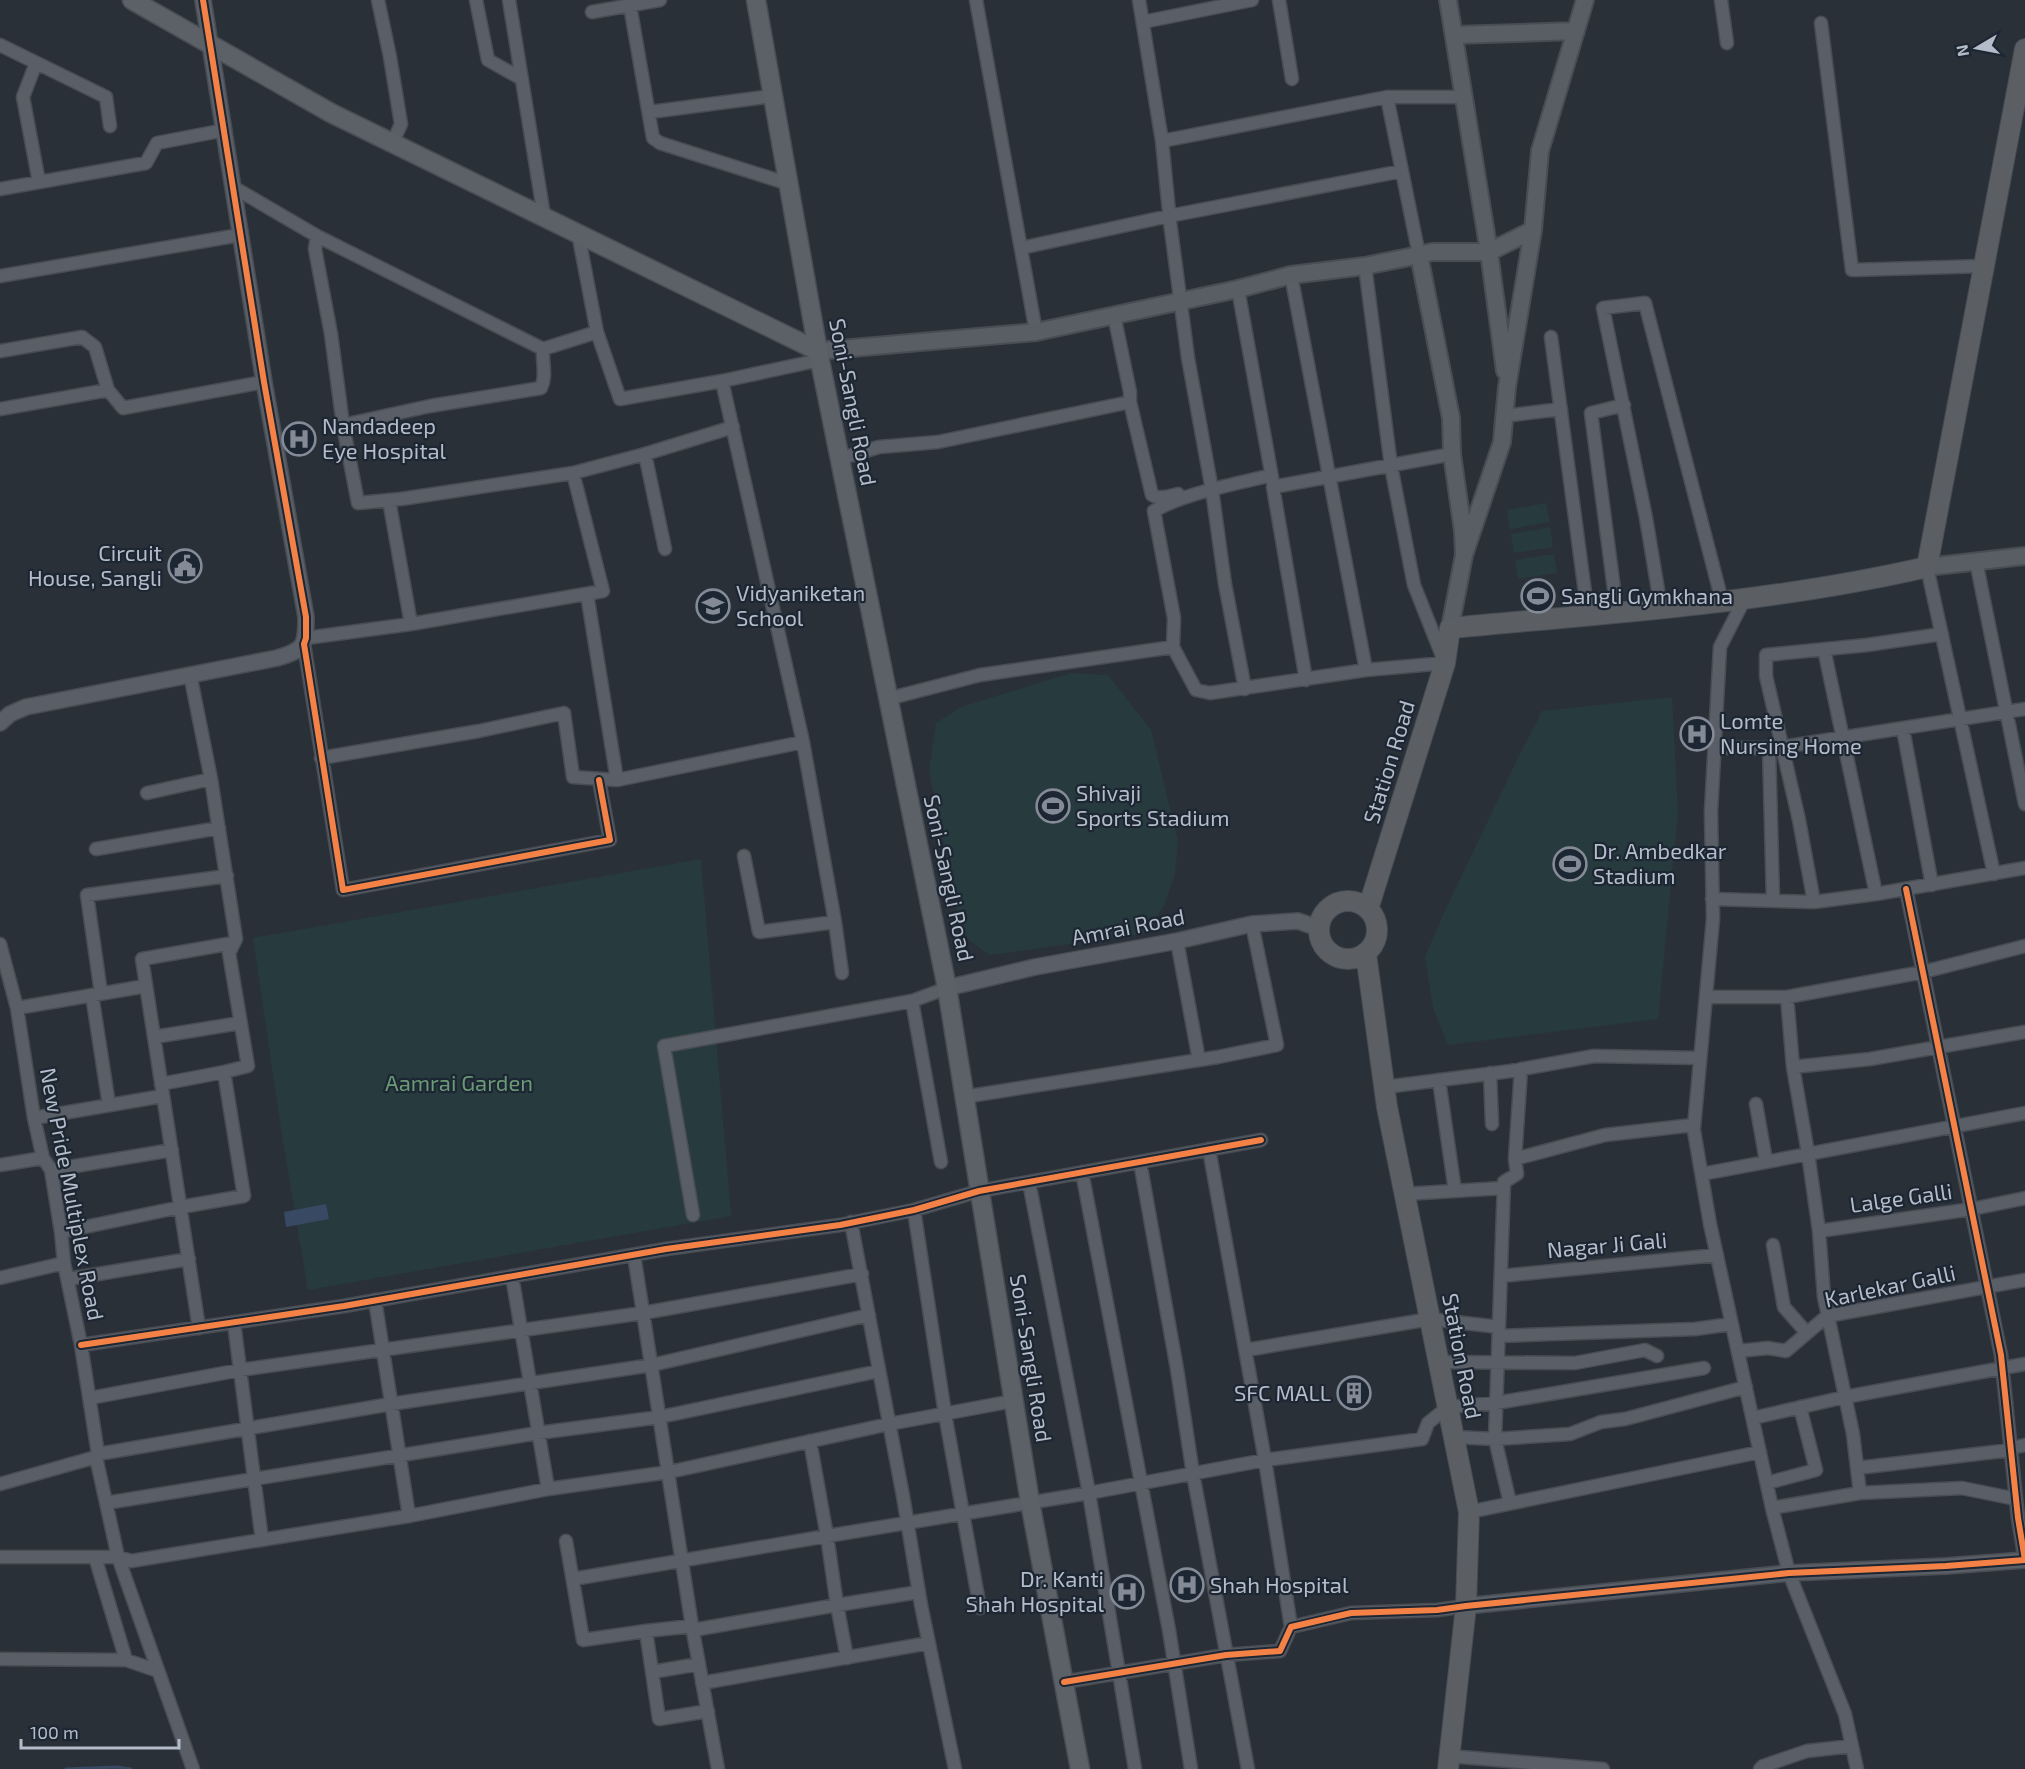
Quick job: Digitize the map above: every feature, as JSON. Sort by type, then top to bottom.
[{"type":"highway","points":[[1450,628],[1722,601],[1873,579],[1927,567],[2025,49]]},
{"type":"highway","name":"Station Road","points":[[1368,909],[1445,663],[1450,628]]},
{"type":"highway","points":[[1350,901],[1360,903],[1368,909],[1377,927],[1377,937],[1373,947],[1366,954],[1348,960],[1331,955],[1320,941],[1318,928],[1324,913],[1331,906],[1350,901]]},
{"type":"highway","name":"Station Road","points":[[1366,954],[1385,1087],[1468,1512],[1466,1606],[1449,1762]]},
{"type":"main road","points":[[132,0],[331,113],[544,216],[819,356],[1036,332],[1238,289],[1291,275],[1365,266],[1432,252],[1489,252],[1533,230]]},
{"type":"main road","name":"Soni-Sangli Road","points":[[756,0],[819,356],[947,988],[1030,1502],[1080,1769]]},
{"type":"main road","points":[[1448,0],[1489,252],[1507,387]]},
{"type":"main road","points":[[1450,628],[1464,555],[1502,442],[1507,387],[1533,230],[1540,151],[1585,0]]},
{"type":"main road","points":[[1454,35],[1576,31]]},
{"type":"main road","points":[[1419,255],[1451,418],[1452,454],[1463,531],[1464,555]]},
{"type":"main road","points":[[1927,567],[2025,556]]},
{"type":"street","points":[[203,0],[264,382],[306,617],[305,641],[321,758],[343,890],[610,840],[600,780]]},
{"type":"street","points":[[378,0],[401,124],[393,142]]},
{"type":"street","points":[[476,0],[488,60],[522,79]]},
{"type":"street","points":[[509,0],[544,216]]},
{"type":"street","points":[[592,12],[630,3],[660,0]]},
{"type":"street","points":[[976,0],[1036,332]]},
{"type":"street","points":[[1139,0],[1162,141],[1169,216],[1188,358],[1212,490],[1225,584],[1245,689]]},
{"type":"street","points":[[1143,22],[1214,4],[1252,0]]},
{"type":"street","points":[[1279,0],[1292,79]]},
{"type":"street","points":[[1721,0],[1727,43]]},
{"type":"street","points":[[630,3],[653,138],[660,143],[789,184]]},
{"type":"street","points":[[1821,22],[1852,270],[1984,266]]},
{"type":"street","points":[[0,45],[106,97],[110,126]]},
{"type":"street","points":[[36,63],[23,97],[39,182]]},
{"type":"street","points":[[650,112],[773,96]]},
{"type":"street","points":[[1162,141],[1387,97],[1464,97]]},
{"type":"street","points":[[1387,97],[1419,255]]},
{"type":"street","points":[[0,189],[146,163],[158,143],[225,130]]},
{"type":"street","points":[[1020,248],[1169,216],[1402,171]]},
{"type":"street","points":[[233,187],[317,237],[543,349],[597,332]]},
{"type":"street","points":[[578,233],[597,332],[620,399],[722,381],[819,356]]},
{"type":"street","points":[[0,276],[240,235]]},
{"type":"street","points":[[317,237],[315,249],[358,503],[573,473],[733,427]]},
{"type":"street","points":[[1212,490],[1154,510],[1174,618],[1173,647],[1196,690],[1210,693],[1366,670],[1445,663],[1414,585],[1391,466],[1365,266]]},
{"type":"street","points":[[1291,275],[1366,670]]},
{"type":"street","points":[[1238,289],[1306,680]]},
{"type":"street","points":[[1661,608],[1646,518],[1604,309],[1645,303],[1722,601]]},
{"type":"street","points":[[1114,315],[1130,392],[1130,402],[1152,495],[1155,497],[1190,491],[1331,477],[1452,454]]},
{"type":"street","points":[[1551,337],[1588,615]]},
{"type":"street","points":[[0,351],[82,338],[95,347],[108,390],[123,408],[264,382]]},
{"type":"street","points":[[343,424],[430,406],[541,388],[545,375],[542,361],[543,349]]},
{"type":"street","points":[[722,381],[802,742],[835,922],[842,973]]},
{"type":"street","points":[[0,409],[108,390]]},
{"type":"street","points":[[839,459],[879,447],[938,442],[1130,402]]},
{"type":"street","points":[[1617,612],[1591,413],[1624,405]]},
{"type":"street","points":[[1504,416],[1561,409]]},
{"type":"street","points":[[645,454],[665,549]]},
{"type":"street","points":[[0,723],[10,714],[26,706],[277,658],[290,654],[305,641],[603,591],[573,473]]},
{"type":"street","points":[[389,500],[411,624]]},
{"type":"street","points":[[1976,561],[2025,804]]},
{"type":"street","points":[[1927,567],[1994,874]]},
{"type":"street","points":[[587,594],[617,780]]},
{"type":"street","points":[[1515,1158],[1605,1135],[1693,1125],[1694,1127],[1713,919],[1711,812],[1720,647],[1745,598]]},
{"type":"street","points":[[1814,902],[1799,820],[1766,676],[1766,655],[1942,634]]},
{"type":"street","points":[[887,699],[980,675],[1173,647]]},
{"type":"street","points":[[1824,649],[1876,894]]},
{"type":"street","points":[[34,1118],[109,1105],[248,1066],[229,953],[236,939],[227,876],[190,674]]},
{"type":"street","points":[[1715,748],[1783,747],[2025,709]]},
{"type":"street","points":[[321,758],[479,731],[564,713],[573,777],[617,780],[802,742]]},
{"type":"street","points":[[1903,729],[1932,885]]},
{"type":"street","points":[[1769,748],[1773,900]]},
{"type":"street","points":[[147,793],[211,779]]},
{"type":"street","points":[[96,849],[219,828]]},
{"type":"street","points":[[744,856],[759,932],[835,922]]},
{"type":"street","points":[[1712,899],[1814,902],[1906,890],[2025,868]]},
{"type":"street","points":[[109,1105],[87,895],[227,876]]},
{"type":"street","points":[[1291,1627],[1351,1613],[1437,1610],[1789,1573],[2025,1560],[2002,1368],[1956,1126],[1906,890]]},
{"type":"street","name":"Amrai Road","points":[[947,988],[1035,967],[1177,941],[1252,924],[1298,921],[1318,928]]},
{"type":"street","points":[[963,1097],[1199,1060],[1277,1045],[1252,924]]},
{"type":"street","points":[[1177,941],[1199,1060]]},
{"type":"street","points":[[199,1328],[142,959],[233,943]]},
{"type":"street","name":"New Pride Multiplex Road","points":[[0,944],[17,1008],[34,1118],[43,1158],[51,1170],[64,1263],[90,1398],[97,1456],[118,1557],[193,1769]]},
{"type":"street","points":[[1706,997],[1787,997],[1923,972],[2025,946]]},
{"type":"street","points":[[17,1008],[146,986]]},
{"type":"street","points":[[693,1215],[664,1046],[912,1001],[947,988]]},
{"type":"street","points":[[1787,997],[1793,1067],[1819,1231],[1824,1297],[1852,1434],[1860,1493]]},
{"type":"street","points":[[912,1001],[941,1162]]},
{"type":"street","points":[[154,1037],[240,1023]]},
{"type":"street","points":[[1793,1067],[1870,1059],[2025,1032]]},
{"type":"street","points":[[1385,1087],[1521,1069],[1594,1056],[1700,1058]]},
{"type":"street","points":[[1510,1503],[1495,1439],[1503,1188],[1504,1182],[1517,1174],[1515,1158],[1521,1069]]},
{"type":"street","points":[[61,1232],[244,1196],[224,1072]]},
{"type":"street","points":[[1490,1073],[1492,1124]]},
{"type":"street","points":[[1439,1080],[1455,1191]]},
{"type":"street","points":[[1756,1104],[1766,1161]]},
{"type":"street","points":[[1702,1174],[2025,1113]]},
{"type":"street","points":[[1693,1125],[1717,1256],[1772,1508],[1789,1573],[1845,1714],[1857,1769]]},
{"type":"street","points":[[81,1345],[234,1323],[634,1255],[851,1222],[914,1210],[979,1191],[1261,1140]]},
{"type":"street","points":[[1064,1682],[1226,1655],[1280,1651],[1291,1627],[1265,1460],[1209,1149]]},
{"type":"street","points":[[51,1170],[172,1150]]},
{"type":"street","points":[[0,1166],[43,1158]]},
{"type":"street","points":[[1140,1162],[1193,1473],[1248,1769]]},
{"type":"street","points":[[1082,1173],[1142,1483],[1175,1664],[1191,1769]]},
{"type":"street","points":[[1029,1182],[1089,1493],[1135,1769]]},
{"type":"street","points":[[1405,1194],[1503,1188]]},
{"type":"street","name":"Lalge Galli","points":[[1819,1231],[1972,1209],[2025,1198]]},
{"type":"street","points":[[914,1210],[945,1414],[980,1608]]},
{"type":"street","points":[[851,1222],[919,1592],[955,1769]]},
{"type":"street","points":[[1773,1245],[1784,1307],[1806,1332]]},
{"type":"street","points":[[634,1255],[693,1628],[718,1769]]},
{"type":"street","name":"Nagar Ji Gali","points":[[1501,1276],[1717,1256]]},
{"type":"street","points":[[68,1279],[189,1259]]},
{"type":"street","points":[[0,1278],[64,1263]]},
{"type":"street","points":[[90,1398],[240,1370],[643,1313],[862,1274]]},
{"type":"street","points":[[512,1276],[548,1489]]},
{"type":"street","name":"Karlekar Galli","points":[[1738,1351],[1768,1348],[1786,1351],[1827,1316],[2025,1280]]},
{"type":"street","points":[[375,1300],[409,1515]]},
{"type":"street","points":[[0,1484],[97,1456],[391,1404],[652,1365],[869,1315]]},
{"type":"street","points":[[1246,1350],[1430,1319],[1499,1331],[1695,1329],[1732,1324]]},
{"type":"street","points":[[234,1323],[262,1540]]},
{"type":"street","points":[[1438,1362],[1575,1363],[1645,1350],[1657,1356]]},
{"type":"street","points":[[1753,1418],[1845,1397],[2025,1364]]},
{"type":"street","points":[[573,1579],[1089,1493],[1265,1460],[1422,1439],[1428,1423],[1448,1407],[1497,1403],[1704,1368]]},
{"type":"street","points":[[106,1503],[538,1433],[660,1417],[879,1371]]},
{"type":"street","points":[[1454,1437],[1495,1439],[1570,1434],[1601,1422],[1625,1419],[1746,1387]]},
{"type":"street","points":[[0,1557],[118,1557],[131,1561],[409,1515],[548,1489],[669,1472],[889,1424],[1013,1401]]},
{"type":"street","points":[[1767,1483],[1816,1470],[1800,1407]]},
{"type":"street","points":[[810,1442],[847,1658]]},
{"type":"street","points":[[1857,1468],[2011,1449],[2025,1445]]},
{"type":"street","points":[[1468,1512],[1760,1452]]},
{"type":"street","points":[[1772,1508],[1860,1493],[1962,1488],[2016,1499]]},
{"type":"street","points":[[567,1541],[583,1640],[645,1631],[693,1628],[919,1592]]},
{"type":"street","points":[[95,1557],[126,1660]]},
{"type":"street","points":[[645,1631],[659,1719],[708,1711]]},
{"type":"street","points":[[702,1683],[929,1643]]},
{"type":"street","points":[[0,1659],[126,1660],[158,1671]]},
{"type":"street","points":[[652,1672],[699,1664]]},
{"type":"street","points":[[1760,1769],[1807,1751],[1852,1746]]},
{"type":"street","points":[[1449,1762],[1603,1769]]},
{"type":"green space","points":[[1546,503],[1550,522],[1510,529],[1507,510]]},
{"type":"green space","points":[[1550,527],[1553,547],[1514,553],[1511,534]]},
{"type":"green space","points":[[1554,554],[1557,573],[1518,579],[1515,560]]},
{"type":"green space","name":"Shivaji Sports Stadium","points":[[1071,673],[1108,675],[1151,730],[1178,841],[1175,874],[1164,906],[1143,934],[990,955],[970,941],[960,926],[929,770],[936,723],[961,707]]},
{"type":"green space","name":"Dr. Ambedkar Stadium","points":[[1672,697],[1678,813],[1658,1019],[1448,1045],[1433,1008],[1425,957],[1542,711]]},
{"type":"green space","name":"Aamrai Garden","points":[[701,859],[731,1216],[308,1290],[281,1129],[253,938]]},
{"type":"water","points":[[326,1204],[329,1219],[286,1227],[284,1212]]},
{"type":"waterway","points":[[66,1769],[117,1767],[131,1769]]},
{"type":"cycle path","points":[[203,0],[264,382],[306,617],[304,644],[343,890],[610,840],[599,780]]},
{"type":"cycle path","points":[[1064,1682],[1226,1655],[1280,1651],[1291,1627],[1351,1613],[1437,1610],[1789,1573],[2025,1560],[2018,1518],[2001,1355],[1906,889]]},
{"type":"cycle path","points":[[81,1345],[344,1306],[666,1249],[840,1225],[914,1210],[979,1191],[1261,1140]]},
{"type":"place","name":"Nandadeep Eye Hospital","points":[[299,439]]},
{"type":"place","name":"Circuit House, Sangli","points":[[185,566]]},
{"type":"place","name":"Sangli Gymkhana","points":[[1538,596]]},
{"type":"place","name":"Vidyaniketan School","points":[[713,606]]},
{"type":"place","name":"Lomte Nursing Home","points":[[1697,734]]},
{"type":"place","name":"Shivaji Sports Stadium","points":[[1053,806]]},
{"type":"place","name":"Dr. Ambedkar Stadium","points":[[1570,864]]},
{"type":"place","name":"SFC MALL","points":[[1354,1393]]},
{"type":"place","name":"Shah Hospital","points":[[1187,1585]]},
{"type":"place","name":"Dr. Kanti Shah Hospital","points":[[1127,1592]]}]
